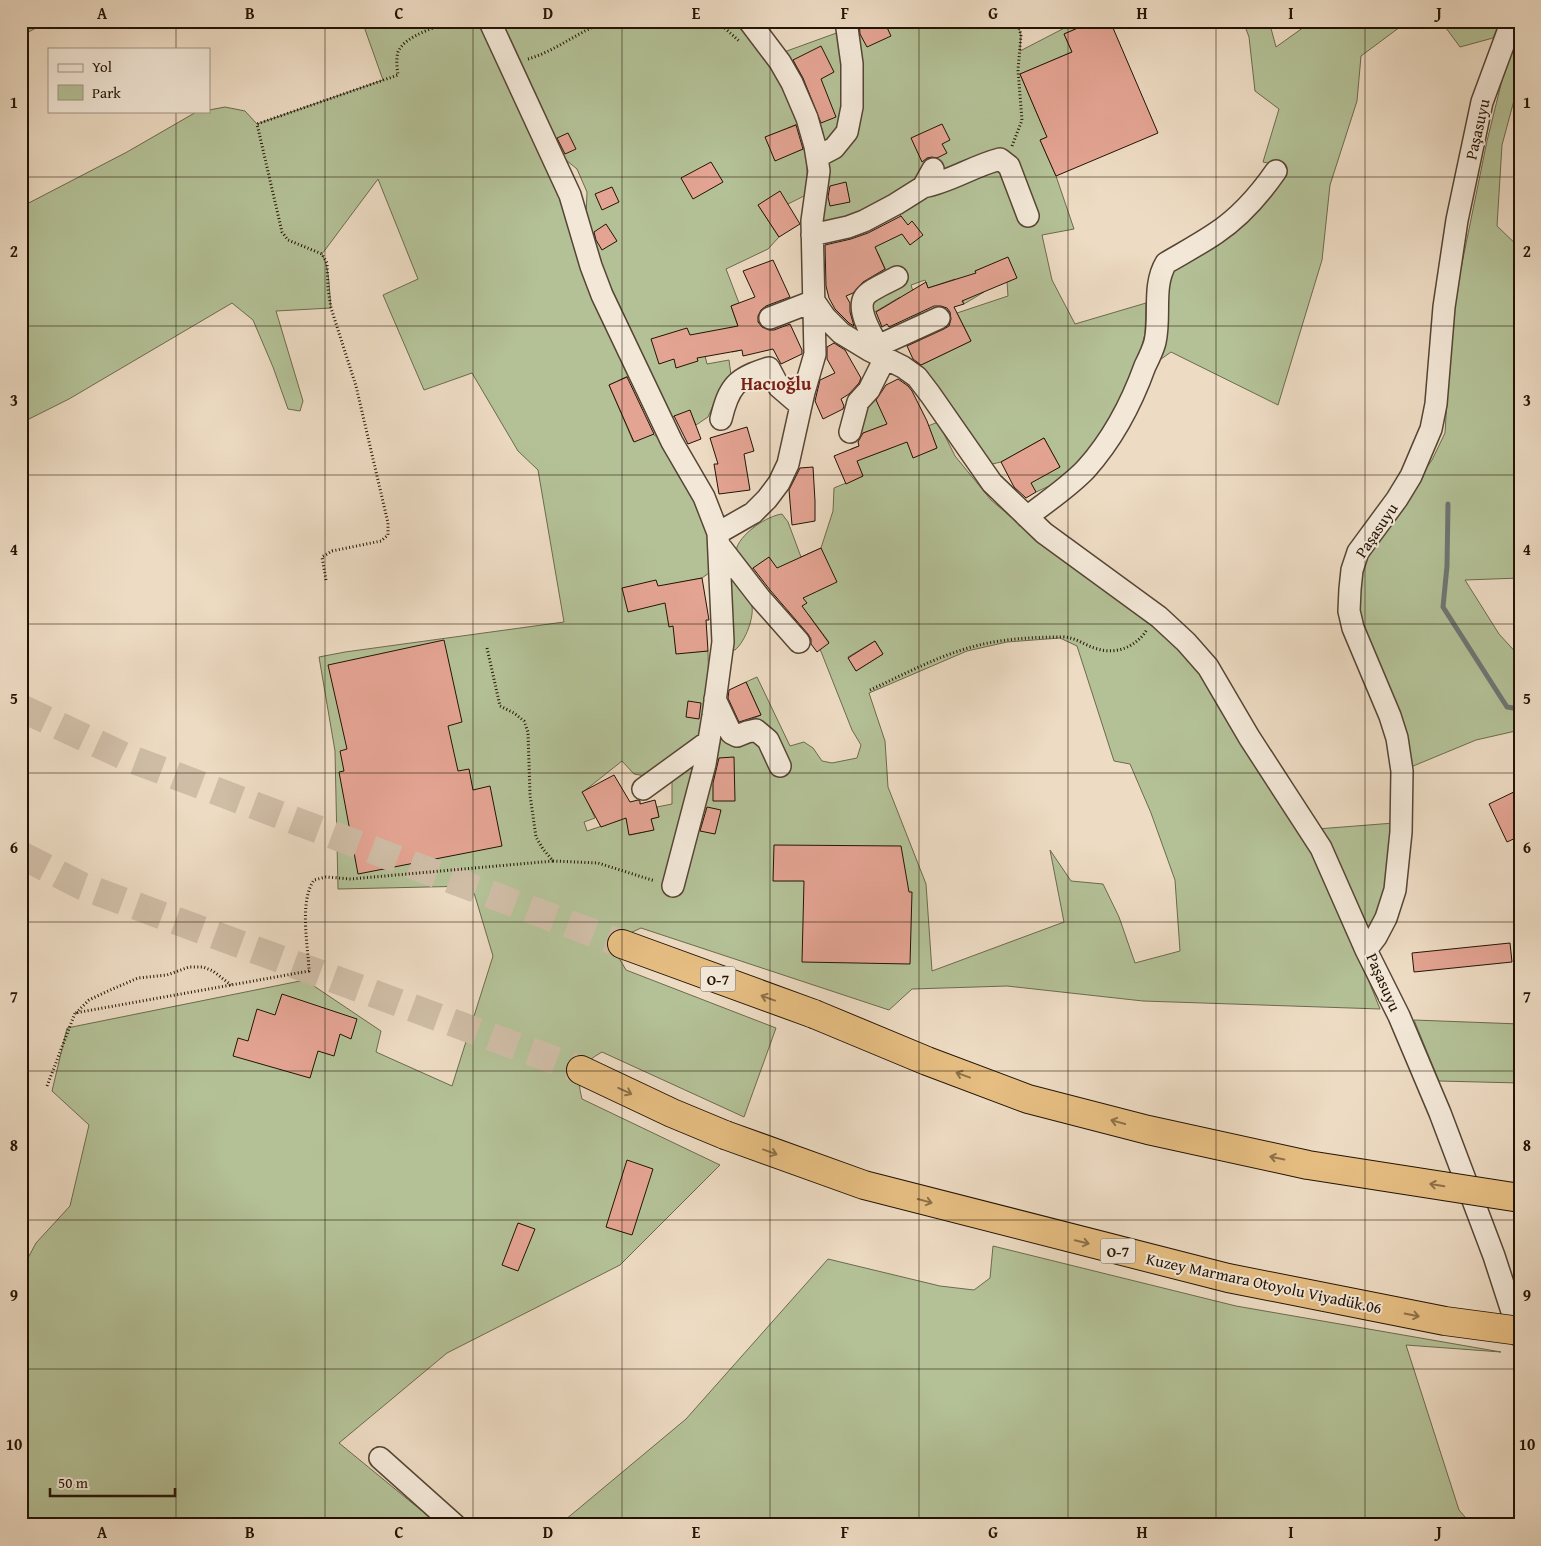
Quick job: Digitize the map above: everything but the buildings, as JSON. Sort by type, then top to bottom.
[{"type":"highway","name":"O-7","points":[[622,944],[814,1014],[927,1061],[1028,1099],[1139,1128],[1308,1165],[1520,1198]]},
{"type":"highway","name":"Kuzey Marmara Otoyolu Viyadük.06","points":[[581,1070],[672,1113],[725,1135],[864,1186],[1228,1278],[1445,1321],[1520,1332]]},
{"type":"street","points":[[718,539],[753,513],[768,499],[779,483],[788,464],[815,354],[812,221],[819,171],[815,146],[807,118],[792,83],[780,62],[749,21]]},
{"type":"street","points":[[817,157],[834,148],[847,132],[852,107],[852,64],[846,21]]},
{"type":"street","name":"Paşasuyu","points":[[1512,21],[1482,102],[1457,220],[1444,307],[1436,404],[1432,429],[1411,476],[1397,499],[1358,552],[1352,570],[1349,611],[1352,628],[1390,716],[1397,738],[1402,771],[1401,832],[1395,890],[1386,918],[1376,937],[1366,950],[1399,1016],[1440,1113],[1494,1256],[1520,1336]]},
{"type":"street","points":[[490,22],[570,195],[591,266],[602,295],[672,442],[704,496],[718,539],[723,642],[704,764],[673,886]]},
{"type":"street","points":[[812,235],[864,221],[896,204],[922,187],[939,184],[986,163],[1000,159],[1009,166],[1028,216]]},
{"type":"street","points":[[922,187],[933,169]]},
{"type":"street","points":[[1027,517],[1086,469],[1121,418],[1134,394],[1155,342],[1159,284],[1161,271],[1166,263],[1218,232],[1248,205],[1276,172]]},
{"type":"street","points":[[850,432],[858,402],[869,390],[877,351],[863,311],[864,298],[873,290],[897,277]]},
{"type":"street","points":[[814,301],[825,317],[841,334],[877,351],[903,366],[917,377],[992,483],[1044,533],[1153,612],[1186,642],[1208,668],[1249,737],[1321,848],[1366,950]]},
{"type":"street","points":[[770,318],[814,301]]},
{"type":"street","points":[[877,351],[939,318]]},
{"type":"street","points":[[721,419],[726,398],[736,383],[750,373],[769,368],[779,387],[801,406]]},
{"type":"street","points":[[718,539],[760,598],[799,642]]},
{"type":"street","points":[[715,700],[731,732],[738,736],[756,730],[768,740],[780,766]]},
{"type":"street","points":[[643,789],[708,741]]},
{"type":"street","points":[[380,1458],[455,1525]]},
{"type":"path","points":[[326,580],[322,557],[332,551],[380,541],[388,535],[388,523],[356,386],[332,308],[328,289],[327,263],[322,254],[288,240],[282,232],[257,124],[398,75],[398,53],[402,45],[412,37],[455,21]]},
{"type":"path","points":[[510,65],[541,55],[590,28],[607,21]]},
{"type":"path","points":[[1004,162],[1016,138],[1022,120],[1018,70],[1021,35],[1017,21]]},
{"type":"path","points":[[870,690],[965,649],[996,642],[1034,637],[1068,637],[1081,640],[1098,649],[1116,651],[1126,648],[1145,632],[1153,612]]},
{"type":"path","points":[[487,648],[500,706],[524,721],[528,732],[530,795],[536,837],[543,849],[554,861]]},
{"type":"path","points":[[75,1013],[310,971],[305,906],[309,888],[314,880],[326,877],[351,879],[554,861],[598,863],[673,886]]},
{"type":"path","points":[[47,1086],[75,1013],[88,1000],[138,978],[166,975],[189,967],[203,967],[213,971],[231,985]]},
{"type":"green space","points":[[21,21],[49,21],[21,36]]},
{"type":"green space","points":[[362,21],[481,21],[562,195],[628,376],[609,385],[633,441],[653,434],[665,443],[695,495],[708,530],[713,570],[702,578],[662,586],[679,625],[675,640],[676,653],[708,651],[709,700],[702,737],[651,777],[634,774],[622,761],[583,792],[595,818],[584,822],[587,831],[620,820],[624,809],[630,835],[653,830],[651,819],[659,817],[657,807],[672,804],[672,774],[700,756],[663,891],[675,895],[719,695],[734,727],[761,715],[746,682],[757,677],[790,746],[804,742],[813,748],[822,761],[832,763],[857,758],[861,745],[852,730],[820,649],[829,642],[808,614],[795,622],[789,615],[806,603],[791,580],[773,592],[769,558],[749,571],[737,559],[737,547],[750,530],[769,518],[782,514],[788,522],[801,557],[821,548],[833,511],[834,488],[863,476],[851,449],[859,446],[864,458],[891,448],[882,426],[856,436],[872,391],[885,418],[909,407],[913,457],[937,448],[928,426],[938,422],[955,456],[991,500],[1038,540],[1144,616],[1192,663],[1207,682],[1302,834],[1339,907],[1380,1009],[1143,1001],[1007,986],[912,989],[889,1010],[641,928],[628,934],[622,944],[619,958],[626,970],[776,1028],[744,1117],[602,1052],[584,1066],[579,1083],[582,1099],[720,1165],[620,1265],[447,1353],[339,1443],[439,1525],[21,1525],[21,1271],[36,1243],[70,1206],[89,1125],[52,1091],[67,1028],[305,980],[381,1031],[376,1052],[452,1086],[493,956],[472,886],[338,889],[335,751],[319,657],[564,622],[538,470],[518,451],[472,373],[424,390],[383,295],[418,279],[378,179],[322,254],[328,273],[331,308],[276,311],[303,401],[300,411],[288,409],[253,320],[232,303],[69,399],[21,423],[21,207],[127,152],[196,112],[210,112],[210,110],[225,107],[245,111],[257,124],[383,80]],"holes":[[[1060,638],[1077,646],[1114,761],[1130,764],[1151,813],[1175,880],[1180,951],[1135,963],[1119,917],[1103,884],[1071,881],[1050,850],[1064,922],[932,971],[926,884],[888,787],[885,741],[869,693],[967,651],[1007,642]],[[875,641],[883,654],[856,671],[848,657]]]},
{"type":"green space","points":[[490,21],[739,21],[785,88],[797,124],[766,137],[775,160],[806,148],[808,194],[788,204],[758,205],[779,237],[768,249],[726,269],[739,303],[731,306],[739,329],[759,322],[756,330],[741,350],[732,352],[728,328],[705,356],[707,364],[729,360],[731,375],[720,389],[708,417],[696,425],[690,411],[672,417],[592,247],[586,218],[587,192],[577,169],[561,156]]},
{"type":"green space","points":[[843,21],[1017,21],[1021,35],[1020,51],[1078,21],[1094,21],[1064,34],[1072,52],[1020,74],[1044,130],[1142,97],[1040,140],[1056,176],[1074,229],[1042,235],[1052,280],[1075,324],[1146,303],[1145,334],[1137,363],[1102,434],[1060,481],[1036,492],[1028,481],[1060,467],[1044,438],[1001,462],[988,465],[917,367],[971,341],[957,313],[1008,296],[1007,282],[1016,277],[1008,258],[975,271],[984,292],[964,304],[955,279],[928,288],[925,280],[911,285],[921,317],[914,321],[900,297],[868,316],[867,309],[889,277],[878,253],[848,266],[859,290],[846,295],[833,268],[905,222],[897,211],[993,166],[1011,179],[1029,226],[1034,225],[1012,157],[836,223],[819,224],[826,166],[823,132],[806,86],[793,61],[784,52],[842,31]]},
{"type":"green space","points":[[1243,21],[1269,21],[1276,47],[1311,22],[1355,25],[1364,21],[1500,21],[1493,38],[1460,47],[1443,24],[1400,27],[1361,56],[1357,101],[1330,185],[1322,260],[1278,405],[1171,352],[1150,367],[1166,271],[1282,166],[1263,162],[1279,109],[1255,91],[1249,37]]},
{"type":"green space","points":[[1520,29],[1520,78],[1502,145],[1497,226],[1520,248],[1520,578],[1465,580],[1499,634],[1520,657],[1520,730],[1476,740],[1406,769],[1357,628],[1358,566],[1432,460],[1445,433],[1451,333],[1458,283],[1487,141],[1508,56]]},
{"type":"green space","points":[[730,579],[734,579],[746,593],[752,607],[749,628],[735,650],[730,650]]},
{"type":"green space","points":[[1394,823],[1382,919],[1368,930],[1317,829]]},
{"type":"green space","points":[[1414,1020],[1520,1024],[1520,1083],[1439,1081]]},
{"type":"green space","points":[[993,1246],[1236,1306],[1501,1352],[1406,1345],[1459,1510],[1472,1525],[559,1525],[686,1419],[828,1259],[940,1286],[974,1290],[990,1278]]},
{"type":"waterway","points":[[1448,504],[1447,566],[1443,607],[1507,707],[1520,709]]},
{"type":"tunnel","points":[[21,708],[126,757],[622,944]]},
{"type":"tunnel","points":[[21,855],[82,886],[581,1070]]},
{"type":"district","name":"Hacıoğlu","points":[[776,383]]}]
